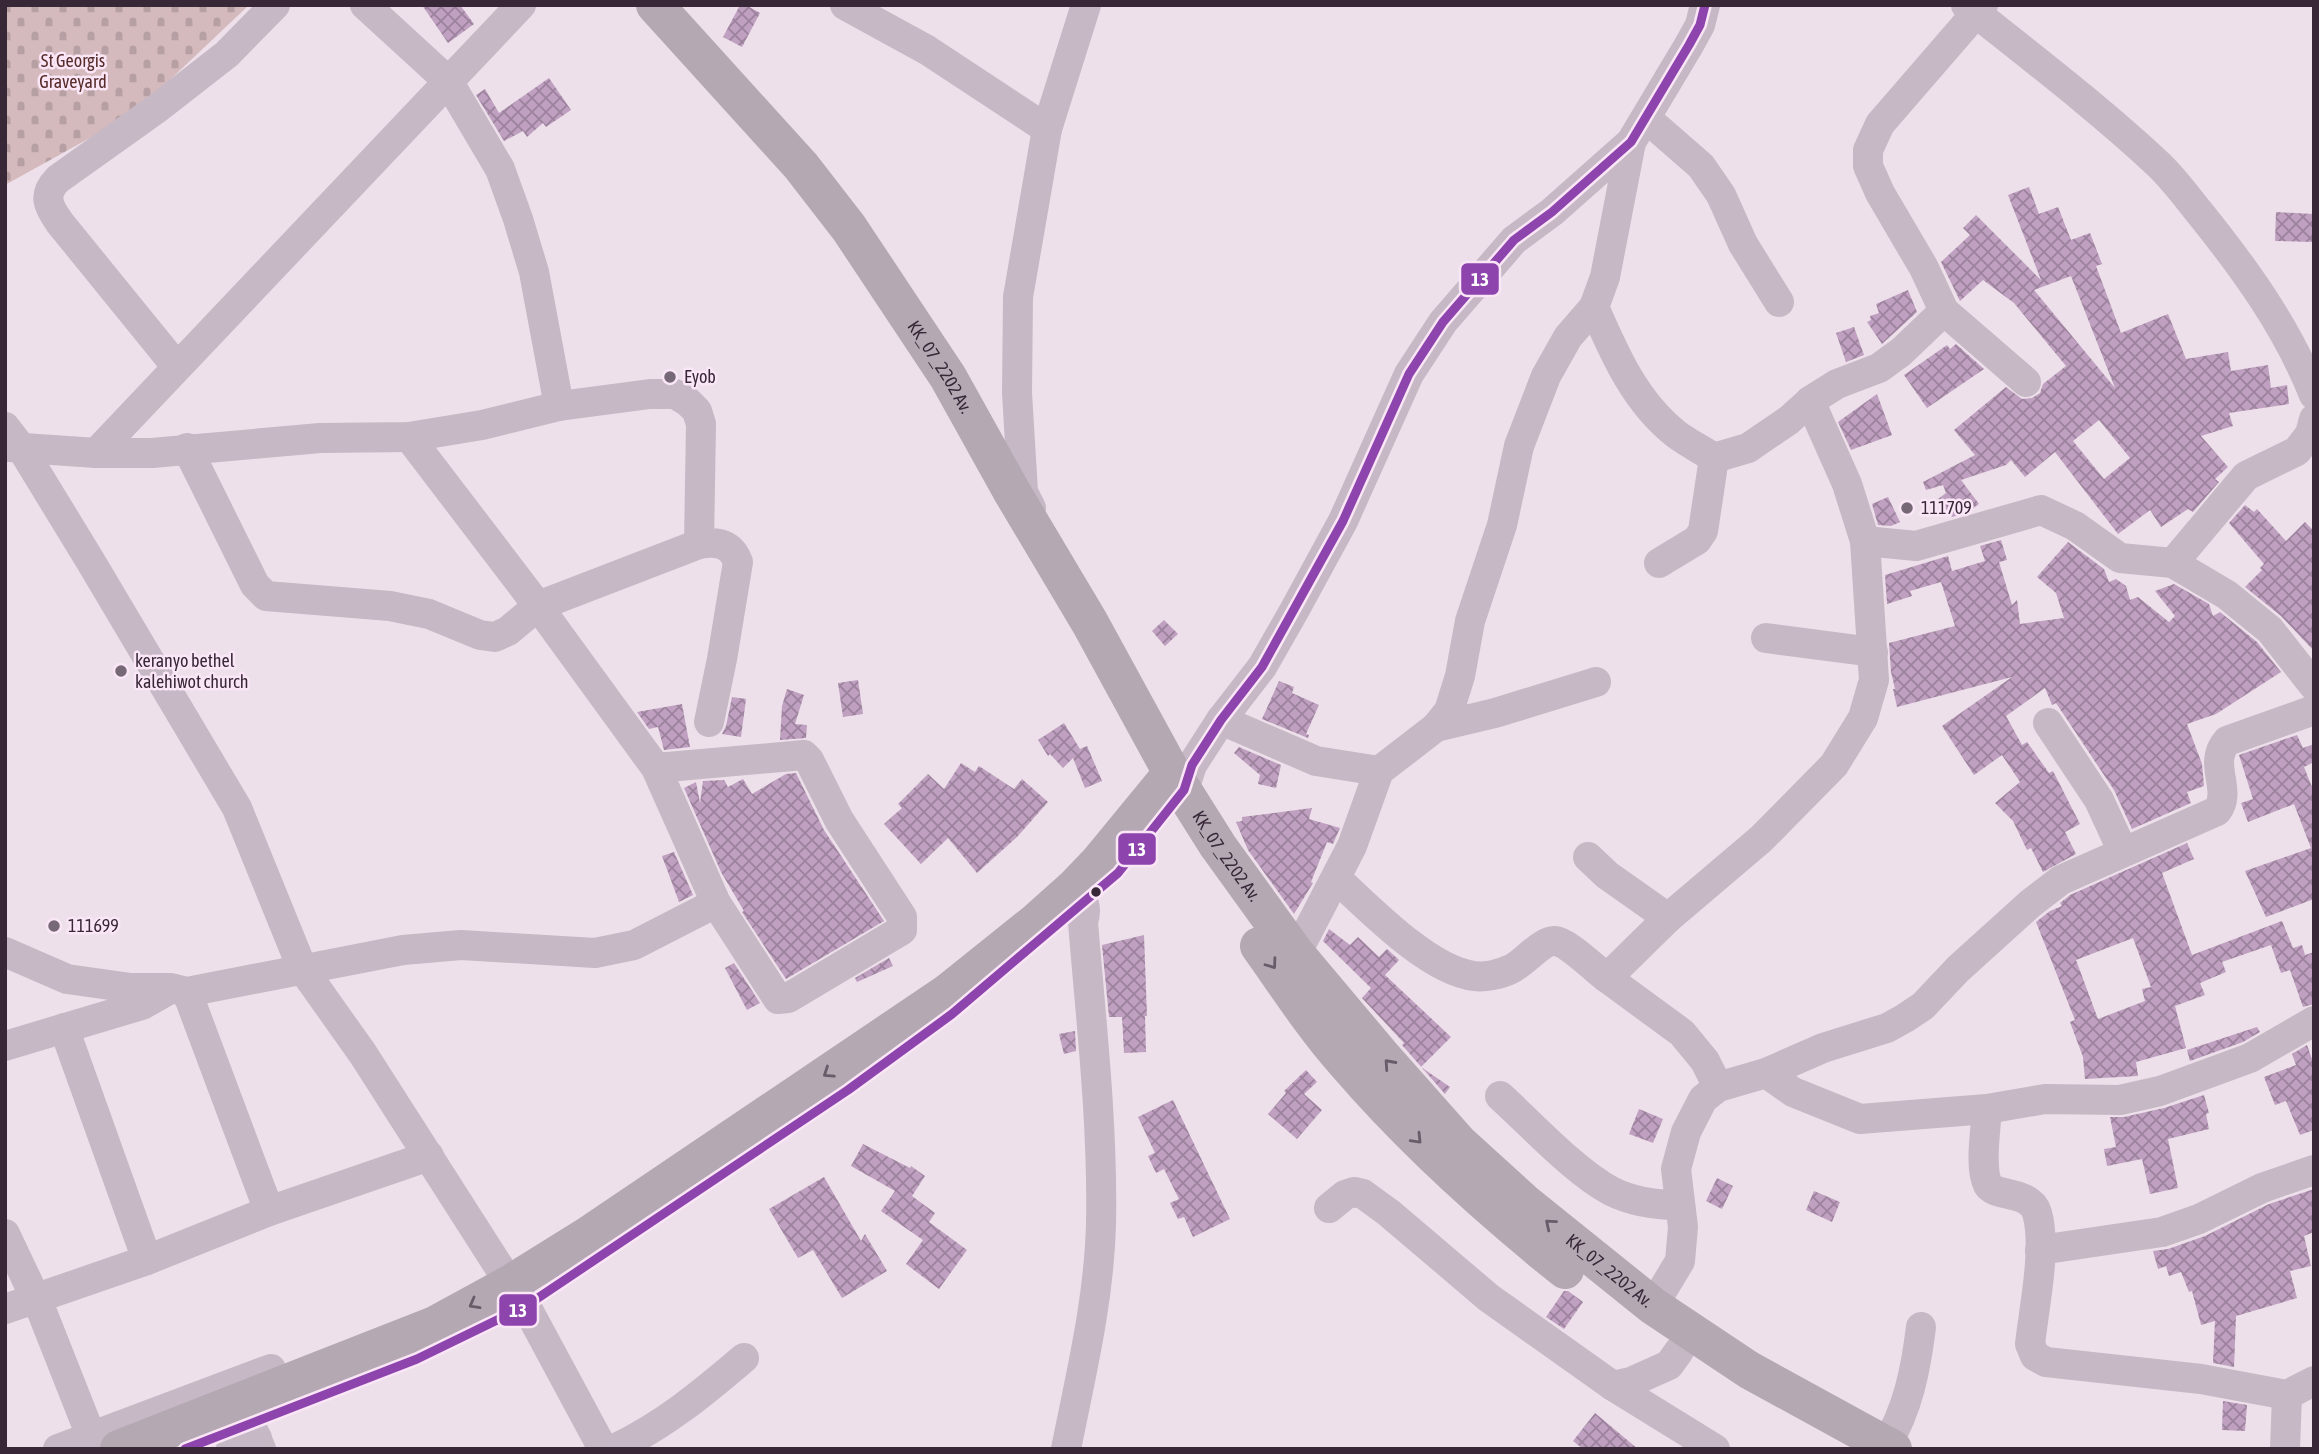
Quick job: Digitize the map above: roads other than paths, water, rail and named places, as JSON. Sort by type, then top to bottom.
[{"type":"main road","points":[[636,5],[777,160],[822,218],[877,303],[1087,664],[1175,786],[1256,942],[1343,1060],[1430,1154],[1495,1214],[1616,1311],[1718,1375],[1878,1448]]},
{"type":"main road","name":"KK_07_2202 Av.","points":[[655,5],[801,166],[849,228],[948,377],[1090,623],[1175,786],[1296,954],[1381,1055],[1459,1143],[1525,1203],[1653,1306],[1749,1370],[1878,1448]]},
{"type":"main road","points":[[185,1449],[249,1440],[417,1359],[518,1295],[590,1234],[947,993],[1037,921],[1080,895],[1098,863],[1175,786]]},
{"type":"main road","points":[[105,1443],[376,1349],[518,1295]]},
{"type":"street","points":[[177,367],[60,223],[51,210],[49,187],[159,107],[226,54],[275,5]]},
{"type":"street","points":[[365,5],[448,81],[500,169],[534,272],[559,406]]},
{"type":"street","points":[[96,453],[521,5]]},
{"type":"street","points":[[845,5],[927,50],[1047,129]]},
{"type":"street","points":[[1086,5],[1047,129],[1018,297],[1017,393],[1023,492],[1090,623]]},
{"type":"street","points":[[1175,786],[1262,667],[1343,520],[1409,374],[1443,322],[1514,240],[1552,212],[1639,130],[1700,25],[1704,5]]},
{"type":"street","points":[[2026,382],[1944,312],[1924,268],[1868,166],[1868,149],[1880,124],[1975,8],[2052,71],[2160,166],[2225,245],[2267,302],[2301,363],[2314,396]]},
{"type":"street","points":[[1639,130],[1680,145],[1701,166],[1721,195],[1743,244],[1779,302]]},
{"type":"street","points":[[1296,954],[1352,846],[1379,771],[1436,727],[1449,711],[1460,676],[1470,621],[1502,525],[1519,446],[1546,376],[1568,337],[1594,307],[1605,277],[1639,130]]},
{"type":"street","points":[[1594,307],[1616,358],[1643,400],[1676,434],[1714,458],[1748,448],[1837,384],[1879,368],[1901,352],[1944,312]]},
{"type":"street","points":[[11,441],[96,453],[152,453],[320,438],[409,437],[482,425],[559,406],[649,394],[675,394],[697,411],[701,424],[699,544]]},
{"type":"street","points":[[1607,978],[1668,918],[1761,839],[1834,765],[1863,718],[1874,680],[1866,541],[1847,484],[1810,401]]},
{"type":"street","points":[[2173,564],[2246,476],[2305,456],[2314,419]]},
{"type":"street","points":[[409,437],[538,606],[656,768],[716,903],[778,999],[800,992],[902,930],[902,917],[839,820],[804,755],[656,768]]},
{"type":"street","points":[[11,441],[237,808],[302,968],[363,1054],[518,1295],[603,1449]]},
{"type":"street","points":[[187,448],[256,585],[266,596],[390,606],[429,614],[480,635],[495,637],[508,631],[538,606],[699,544],[724,544],[734,552],[738,562],[709,722]]},
{"type":"street","points":[[1659,563],[1697,540],[1703,531],[1714,458]]},
{"type":"street","points":[[1866,541],[1916,546],[2041,510],[2075,526],[2120,558],[2173,564],[2227,595],[2270,630],[2314,685]]},
{"type":"street","points":[[1766,638],[1873,652]]},
{"type":"street","points":[[1436,727],[1495,713],[1596,682]]},
{"type":"street","points":[[1653,1306],[1680,1261],[1683,1227],[1678,1205],[1676,1169],[1686,1132],[1703,1099],[1718,1087],[1766,1073],[1823,1048],[1887,1028],[1905,1018],[1923,1006],[2031,902],[2061,880],[2217,811],[2222,805],[2219,749],[2227,741],[2314,710]]},
{"type":"street","points":[[1221,720],[1316,761],[1379,771]]},
{"type":"street","points":[[2048,723],[2099,800],[2123,852]]},
{"type":"street","points":[[1588,858],[1607,875],[1668,918]]},
{"type":"street","points":[[1336,878],[1413,947],[1454,971],[1475,977],[1511,969],[1547,943],[1555,941],[1565,945],[1682,1033],[1705,1061],[1718,1087]]},
{"type":"street","points":[[1066,1449],[1092,1328],[1101,1225],[1098,1110],[1083,922],[1087,912],[1080,895]]},
{"type":"street","points":[[5,1046],[142,1005],[179,990],[402,950],[461,945],[595,953],[634,945],[716,903]]},
{"type":"street","points":[[5,952],[67,979],[131,988],[179,990]]},
{"type":"street","points":[[179,990],[269,1211]]},
{"type":"street","points":[[1766,1073],[1793,1092],[1860,1119],[1987,1109],[2045,1099],[2120,1100],[2160,1091],[2250,1058],[2314,1021]]},
{"type":"street","points":[[64,1028],[147,1260]]},
{"type":"street","points":[[1500,1096],[1587,1175],[1612,1191],[1655,1205],[1678,1205]]},
{"type":"street","points":[[1987,1109],[1984,1156],[1989,1186],[1996,1192],[2010,1192],[2031,1204],[2037,1212],[2040,1250],[2030,1343],[2035,1356],[2046,1362],[2201,1379],[2287,1395],[2314,1381]]},
{"type":"street","points":[[5,1309],[147,1260],[269,1211],[429,1156]]},
{"type":"street","points":[[2040,1250],[2162,1231],[2199,1219],[2262,1188],[2314,1170]]},
{"type":"street","points":[[1329,1208],[1345,1195],[1354,1192],[1363,1194],[1489,1298],[1613,1386],[1715,1449]]},
{"type":"street","points":[[5,1234],[105,1443],[58,1449]]},
{"type":"street","points":[[1878,1448],[1898,1427],[1916,1367],[1921,1327]]},
{"type":"street","points":[[1613,1386],[1631,1382],[1669,1365],[1679,1351]]},
{"type":"street","points":[[614,1449],[645,1434],[687,1406],[744,1358]]},
{"type":"street","points":[[2285,1449],[2287,1395]]},
{"type":"place","name":"Eyob","points":[[670,377]]},
{"type":"place","name":"111709","points":[[1907,508]]},
{"type":"place","name":"keranyo bethel kalehiwot church","points":[[121,671]]},
{"type":"place","name":"111699","points":[[54,926]]},
{"type":"park label","name":"St Georgis Graveyard","points":[[73,71]]}]
